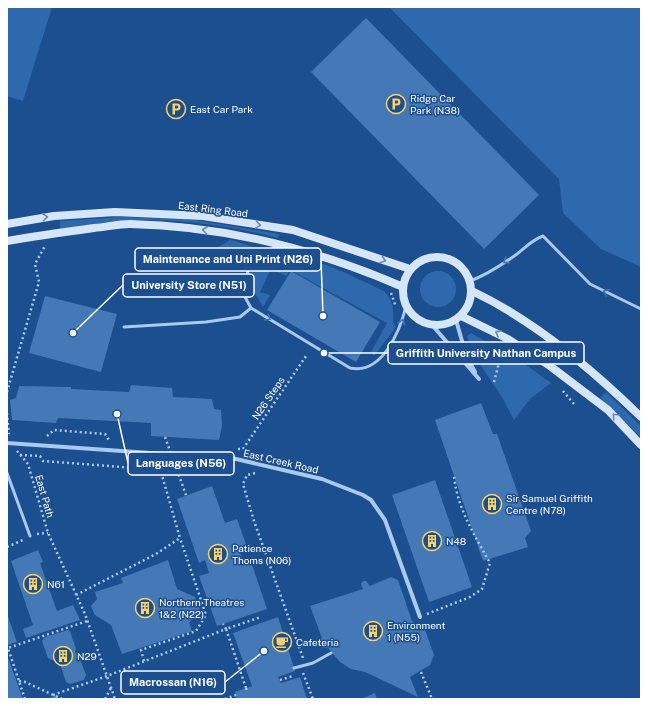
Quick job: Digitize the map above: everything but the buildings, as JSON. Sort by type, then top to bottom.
[{"type":"street","name":"East Ring Road","points":[[7,224],[54,216],[115,212],[203,216],[293,230],[410,269]]},
{"type":"street","points":[[7,241],[47,234],[129,224],[202,230],[246,236],[284,244],[372,273],[403,287]]},
{"type":"street","points":[[432,256],[449,258],[458,263],[466,271],[470,281],[472,292],[467,309],[459,318],[449,324],[432,325],[413,315],[406,306],[403,287],[410,269],[418,262],[432,256]]},
{"type":"street","points":[[472,292],[522,320],[552,341],[620,397],[641,417]]},
{"type":"street","points":[[432,325],[479,379],[466,355],[459,318]]},
{"type":"street","points":[[459,318],[508,338],[550,366],[608,410],[641,445]]},
{"type":"street","name":"East Creek Road","points":[[7,443],[236,459],[322,479],[363,495],[370,500],[385,520],[420,617]]},
{"type":"lane","points":[[470,281],[482,276],[511,258],[534,240],[543,236],[590,284],[641,309]]},
{"type":"lane","points":[[284,244],[254,255],[249,260],[245,297],[251,308],[350,368],[368,368],[391,345],[400,329],[406,306]]},
{"type":"lane","points":[[124,327],[206,322],[240,317],[251,308]]},
{"type":"lane","points":[[7,473],[30,536]]},
{"type":"lane","points":[[294,668],[314,663],[331,653]]},
{"type":"path","points":[[7,392],[39,282],[35,264],[48,242],[47,234]]},
{"type":"path","points":[[384,290],[390,293],[396,301],[397,309]]},
{"type":"path","points":[[494,382],[502,351]]},
{"type":"path","name":"N26 Steps","points":[[235,449],[243,449],[306,356]]},
{"type":"path","points":[[40,436],[48,436],[54,430],[105,434],[108,440],[114,441]]},
{"type":"path","points":[[165,437],[186,495]]},
{"type":"path","points":[[164,445],[172,445]]},
{"type":"path","points":[[19,455],[40,456],[43,461],[135,468],[141,463],[159,464],[210,474],[220,470]]},
{"type":"path","name":"East Path","points":[[28,464],[48,533],[87,621],[115,699]]},
{"type":"path","points":[[144,661],[141,650],[196,631],[206,615],[180,538],[159,464]]},
{"type":"path","points":[[260,473],[247,475],[243,484],[254,521],[303,660],[314,663]]},
{"type":"path","points":[[420,617],[443,606],[470,597],[482,589],[490,563],[466,518],[455,486],[454,476]]},
{"type":"path","points":[[76,595],[156,554],[180,538]]},
{"type":"path","points":[[54,695],[261,617]]},
{"type":"path","points":[[25,699],[8,648],[87,621]]},
{"type":"path","points":[[223,624],[247,689]]},
{"type":"path","points":[[303,672],[313,699]]},
{"type":"path","points":[[421,672],[432,699]]},
{"type":"path","points":[[19,681],[25,682],[62,699]]},
{"type":"path","points":[[105,699],[111,688]]},
{"type":"path","points":[[225,699],[234,697]]},
{"type":"shaded area","points":[[7,7],[52,7],[23,101],[7,96]]},
{"type":"shaded area","points":[[389,7],[641,7],[641,267],[601,249],[563,213],[559,179]]},
{"type":"shaded area","points":[[121,217],[195,220],[279,234],[278,238],[239,229],[199,223],[158,220],[111,222],[60,229],[60,221]]},
{"type":"shaded area","points":[[229,239],[257,248],[241,255],[220,251],[218,247],[229,241]]},
{"type":"shaded area","points":[[279,256],[306,259],[320,263],[346,273],[384,291],[387,294],[393,309],[393,322],[396,327],[374,356],[371,352],[387,323],[290,270],[286,276],[271,269],[260,292],[270,295],[263,307],[252,288],[252,271],[266,261]]},
{"type":"shaded area","points":[[442,271],[451,276],[455,282],[455,296],[451,302],[442,307],[434,307],[425,302],[421,296],[420,285],[425,276],[431,272]]},
{"type":"shaded area","points":[[471,333],[522,362],[551,383],[530,399],[514,420],[502,397],[473,354],[467,336]]},
{"type":"shaded area","points":[[606,392],[641,426],[641,437],[600,398]]},
{"type":"place","name":"Ridge Car Park (N38)","points":[[396,104]]},
{"type":"place","name":"East Car Park","points":[[176,109]]},
{"type":"place","name":"Maintenance and Uni Print (N26)","points":[[323,316]]},
{"type":"place","name":"University Store (N51)","points":[[73,333]]},
{"type":"place","name":"Griffith University Nathan Campus","points":[[324,353]]},
{"type":"place","name":"Languages (N56)","points":[[117,414]]},
{"type":"place","name":"Sir Samuel Griffith Centre (N78)","points":[[492,504]]},
{"type":"place","name":"N48","points":[[432,541]]},
{"type":"place","name":"Patience Thoms (N06)","points":[[218,554]]},
{"type":"place","name":"N61","points":[[33,584]]},
{"type":"place","name":"Northern Theatres 1&2 (N22)","points":[[145,608]]},
{"type":"place","name":"Environment 1 (N55)","points":[[373,631]]},
{"type":"place","name":"Cafeteria","points":[[282,642]]},
{"type":"place","name":"Macrossan (N16)","points":[[264,651]]},
{"type":"place","name":"N29","points":[[63,656]]}]
